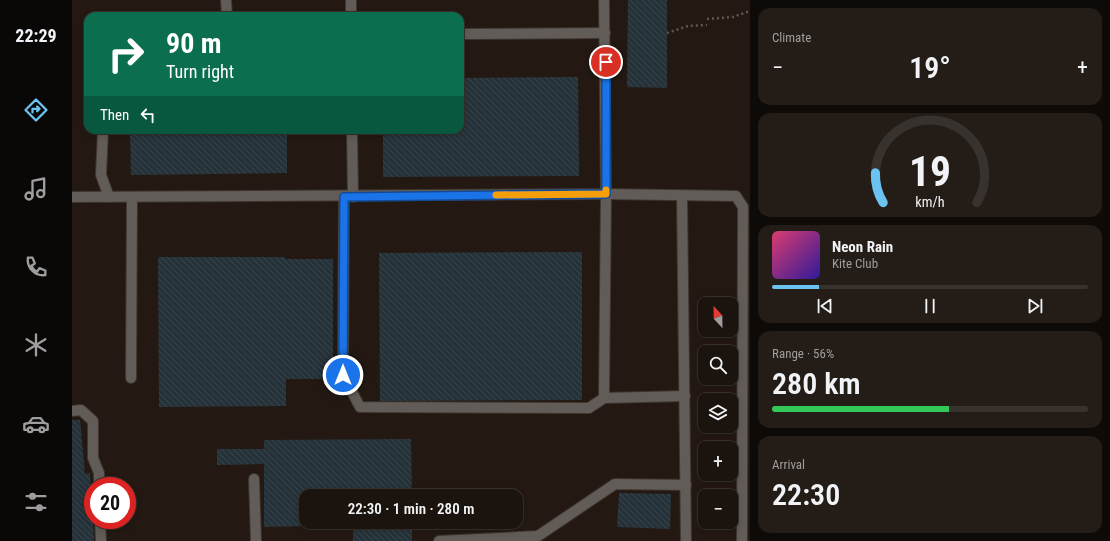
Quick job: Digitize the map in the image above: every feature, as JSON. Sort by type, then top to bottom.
[{"type":"street","points":[[226,0],[227,12]]},
{"type":"street","points":[[351,0],[351,12]]},
{"type":"street","points":[[604,0],[606,194],[604,398]]},
{"type":"street","points":[[464,34],[605,33]]},
{"type":"street","points":[[103,134],[101,175],[109,197]]},
{"type":"street","points":[[352,134],[348,197],[343,375],[360,406],[589,408],[604,398],[685,396]]},
{"type":"street","points":[[72,197],[348,197],[606,194],[682,197],[736,196],[743,207],[742,541]]},
{"type":"street","points":[[131,378],[132,197]]},
{"type":"street","points":[[682,197],[686,541]]},
{"type":"street","points":[[72,410],[82,410],[93,421],[93,458],[99,472],[99,477]]},
{"type":"street","points":[[254,479],[256,541]]},
{"type":"street","points":[[439,541],[538,536],[616,484],[686,485]]},
{"type":"street","points":[[100,529],[101,541]]},
{"type":"path","points":[[707,19],[733,17],[750,11]]},
{"type":"path","points":[[667,33],[688,26],[707,25]]},
{"type":"building","points":[[628,0],[667,0],[667,88],[627,87]]},
{"type":"building","points":[[578,77],[579,176],[383,177],[383,134],[464,134],[464,78]]},
{"type":"building","points":[[130,134],[287,134],[287,173],[131,175]]},
{"type":"building","points":[[582,252],[582,400],[380,401],[379,253]]},
{"type":"building","points":[[158,257],[285,257],[285,259],[333,259],[333,379],[286,379],[286,406],[159,407]]},
{"type":"building","points":[[72,420],[80,420],[85,474],[90,473],[90,477],[84,477],[84,529],[93,529],[94,541],[72,541]]},
{"type":"building","points":[[411,439],[412,489],[299,489],[299,526],[264,527],[264,464],[217,465],[217,449],[264,449],[264,440]]},
{"type":"building","points":[[619,493],[671,494],[670,529],[617,527]]},
{"type":"building","points":[[353,529],[412,529],[412,541],[353,541]]},
{"type":"slow traffic","points":[[496,195],[606,194],[606,190]]},
{"type":"route","points":[[343,375],[344,197],[606,194],[606,62]]}]
